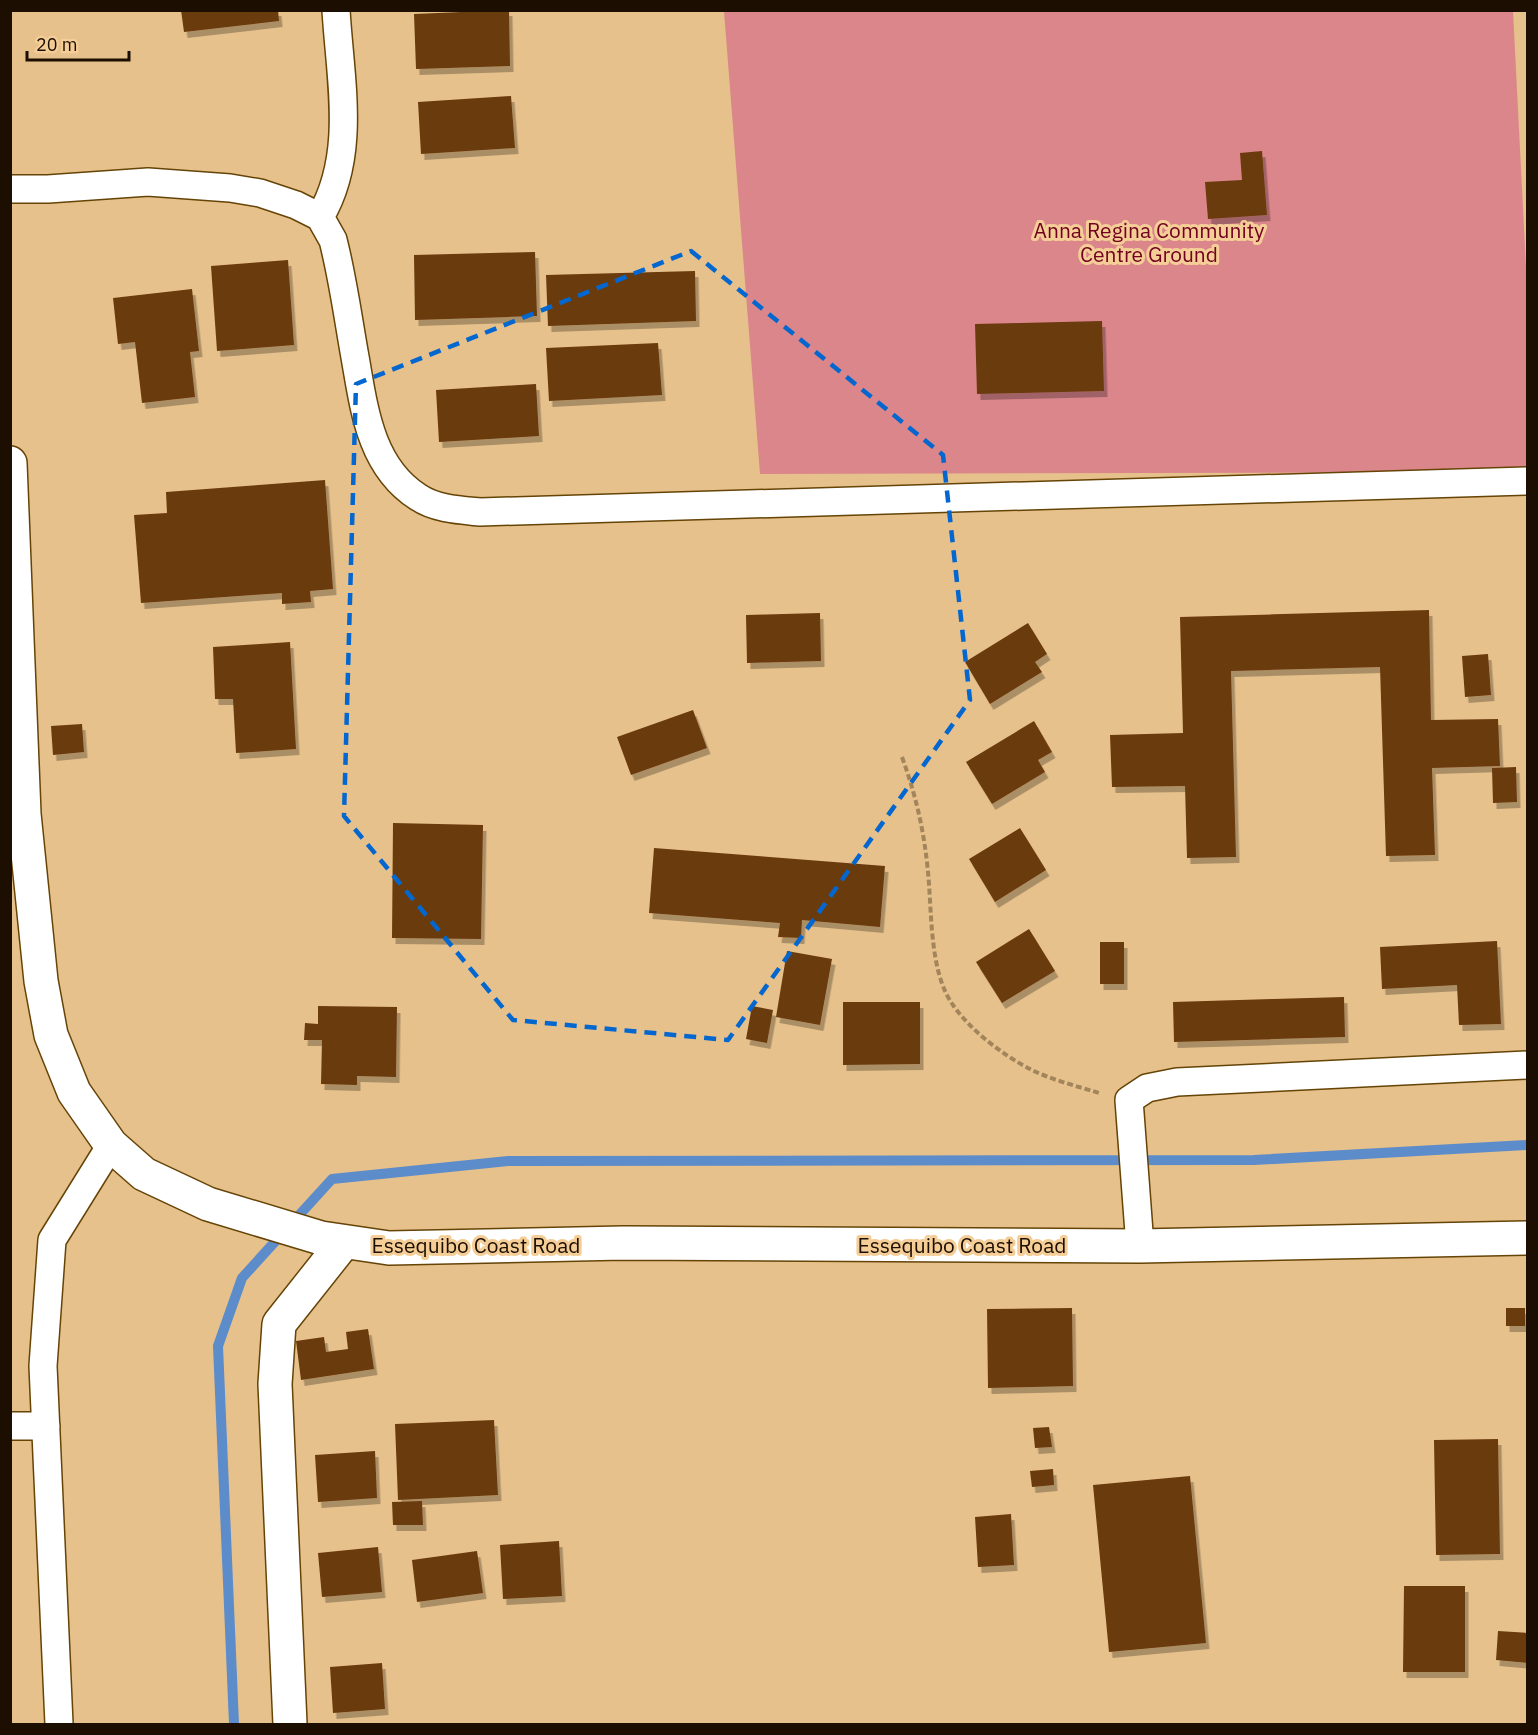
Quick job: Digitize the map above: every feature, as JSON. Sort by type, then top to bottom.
[{"type":"main road","name":"Essequibo Coast Road","points":[[10,464],[24,814],[41,981],[51,1035],[74,1092],[111,1145],[144,1174],[208,1204],[333,1240],[389,1248],[623,1243],[1140,1246],[1527,1238]]},
{"type":"main road","points":[[290,1725],[275,1384],[279,1324],[333,1240]]},
{"type":"street","points":[[320,217],[330,201],[345,137],[336,10]]},
{"type":"street","points":[[10,189],[48,189],[148,182],[191,184],[260,193],[296,205],[320,217],[333,240],[364,414],[378,451],[397,479],[419,498],[448,509],[503,511],[1527,481]]},
{"type":"street","points":[[1140,1246],[1129,1100],[1147,1088],[1177,1082],[1527,1065]]},
{"type":"street","points":[[59,1725],[43,1366],[52,1240],[111,1145]]},
{"type":"street","points":[[10,1426],[46,1426]]},
{"type":"path","points":[[902,757],[918,801],[940,975],[952,1005],[978,1032],[1030,1069],[1099,1093],[1129,1100]]},
{"type":"highlighted area","points":[[691,251],[943,455],[970,700],[728,1040],[513,1020],[344,816],[356,384]]},
{"type":"green space","name":"Anna Regina Community Centre Ground","points":[[724,11],[1513,11],[1527,287],[1527,472],[760,474]]},
{"type":"building","points":[[181,10],[278,10],[279,21],[184,32]]},
{"type":"building","points":[[509,10],[510,66],[416,69],[414,14]]},
{"type":"building","points":[[511,96],[515,148],[421,154],[418,102]]},
{"type":"building","points":[[1262,151],[1267,215],[1208,219],[1205,182],[1242,180],[1240,153]]},
{"type":"building","points":[[535,252],[537,316],[415,320],[414,255]]},
{"type":"building","points":[[288,260],[294,345],[217,351],[211,266]]},
{"type":"building","points":[[695,271],[696,321],[548,326],[546,275]]},
{"type":"building","points":[[192,289],[199,351],[190,352],[195,397],[142,403],[135,342],[118,344],[113,298]]},
{"type":"building","points":[[1102,321],[1104,391],[977,394],[975,324]]},
{"type":"building","points":[[658,343],[662,395],[549,401],[546,348]]},
{"type":"building","points":[[536,384],[539,436],[439,442],[436,390]]},
{"type":"building","points":[[325,480],[333,589],[310,591],[311,602],[282,604],[282,593],[141,603],[134,515],[167,513],[166,492]]},
{"type":"building","points":[[1429,610],[1431,720],[1498,719],[1500,766],[1432,768],[1435,855],[1386,856],[1380,667],[1231,671],[1236,857],[1187,858],[1185,786],[1112,787],[1110,735],[1183,733],[1180,617]]},
{"type":"building","points":[[820,613],[821,661],[747,663],[746,615]]},
{"type":"building","points":[[1028,623],[1047,654],[1035,662],[1042,672],[990,704],[965,662]]},
{"type":"building","points":[[290,642],[296,749],[236,753],[233,699],[215,699],[213,647]]},
{"type":"building","points":[[1488,654],[1491,695],[1465,697],[1462,656]]},
{"type":"building","points":[[693,710],[707,748],[631,775],[617,737]]},
{"type":"building","points":[[1034,721],[1052,752],[1038,760],[1045,772],[992,804],[966,762]]},
{"type":"building","points":[[82,724],[84,752],[53,755],[51,726]]},
{"type":"building","points":[[1516,767],[1517,802],[1493,803],[1492,768]]},
{"type":"building","points":[[393,823],[483,825],[481,939],[392,938]]},
{"type":"building","points":[[1020,828],[1046,870],[995,902],[969,859]]},
{"type":"building","points":[[654,848],[885,866],[880,927],[802,920],[801,938],[778,937],[780,923],[649,913]]},
{"type":"building","points":[[1029,929],[1055,971],[1002,1003],[976,962]]},
{"type":"building","points":[[1497,941],[1501,1024],[1459,1025],[1457,985],[1382,989],[1380,947]]},
{"type":"building","points":[[1100,942],[1124,942],[1124,984],[1100,984]]},
{"type":"building","points":[[787,951],[832,959],[820,1025],[776,1017]]},
{"type":"building","points":[[1344,997],[1345,1037],[1174,1042],[1173,1002]]},
{"type":"building","points":[[843,1002],[920,1002],[920,1064],[843,1065]]},
{"type":"building","points":[[318,1006],[397,1007],[396,1077],[357,1076],[357,1085],[321,1084],[322,1040],[304,1040],[305,1023],[318,1024]]},
{"type":"building","points":[[752,1006],[773,1010],[767,1043],[746,1039]]},
{"type":"building","points":[[1072,1308],[1073,1386],[988,1388],[987,1309]]},
{"type":"building","points":[[1506,1308],[1525,1308],[1525,1326],[1506,1326]]},
{"type":"building","points":[[368,1329],[374,1369],[301,1380],[296,1341],[324,1337],[326,1352],[348,1349],[346,1332]]},
{"type":"building","points":[[494,1420],[498,1495],[398,1500],[395,1424]]},
{"type":"building","points":[[1049,1427],[1052,1447],[1035,1448],[1033,1428]]},
{"type":"building","points":[[1498,1439],[1500,1554],[1436,1555],[1434,1440]]},
{"type":"building","points":[[375,1451],[377,1498],[318,1502],[315,1455]]},
{"type":"building","points":[[1053,1469],[1054,1485],[1032,1487],[1030,1471]]},
{"type":"building","points":[[1190,1476],[1206,1643],[1109,1652],[1093,1485]]},
{"type":"building","points":[[422,1501],[423,1525],[393,1525],[392,1502]]},
{"type":"building","points":[[1011,1514],[1014,1565],[978,1567],[975,1517]]},
{"type":"building","points":[[559,1541],[562,1596],[503,1599],[500,1545]]},
{"type":"building","points":[[378,1547],[382,1592],[322,1597],[318,1553]]},
{"type":"building","points":[[477,1551],[483,1593],[417,1602],[412,1560]]},
{"type":"building","points":[[1404,1586],[1465,1586],[1465,1672],[1403,1672]]},
{"type":"building","points":[[1498,1631],[1528,1633],[1528,1663],[1496,1660]]},
{"type":"building","points":[[382,1663],[385,1709],[333,1713],[330,1667]]},
{"type":"waterway","points":[[234,1724],[218,1346],[242,1278],[332,1179],[508,1161],[1254,1160],[1528,1145]]}]
